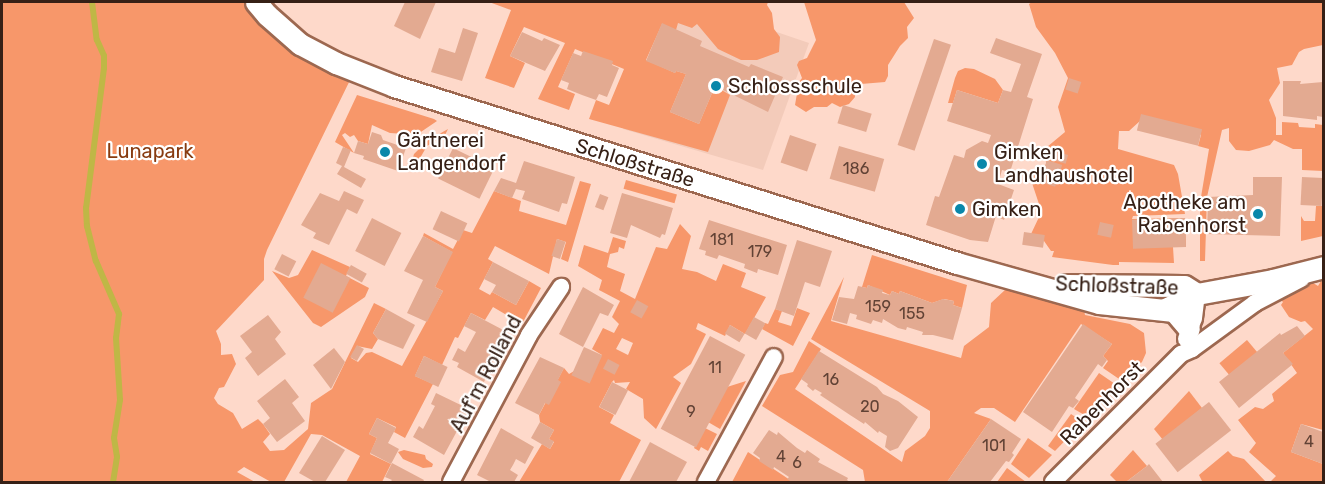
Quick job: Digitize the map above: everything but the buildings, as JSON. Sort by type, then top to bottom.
[{"type":"street","name":"Schloßstraße","points":[[256,2],[279,27],[300,44],[336,63],[376,79],[648,168],[957,263],[1113,306],[1165,309],[1178,313],[1190,329]]},
{"type":"street","name":"Schloßstraße","points":[[1165,309],[1197,294],[1264,282],[1323,267]]},
{"type":"street","name":"Rabenhorst","points":[[1053,483],[1181,354],[1192,349],[1255,303],[1323,267]]},
{"type":"street","name":"Schloßstraße","points":[[1035,283],[1112,287],[1184,286],[1197,294]]},
{"type":"street","name":"Auf'm Rolland","points":[[452,483],[529,335],[561,287]]},
{"type":"street","name":"Rabenhorst","points":[[1181,354],[1190,329],[1197,294]]},
{"type":"street","points":[[706,483],[774,357]]},
{"type":"shaded area","name":"Schlossschule","points":[[668,2],[688,2],[809,43],[763,170],[623,129]]},
{"type":"green space","name":"Lunapark","points":[[2,2],[254,2],[353,74],[267,250],[264,259],[264,280],[216,331],[221,344],[221,355],[232,354],[236,364],[224,387],[219,388],[214,398],[218,404],[233,413],[242,429],[258,419],[270,434],[263,442],[270,451],[284,450],[308,429],[311,403],[332,389],[374,303],[386,309],[373,333],[378,339],[372,349],[357,346],[351,358],[358,362],[366,353],[372,352],[402,366],[443,291],[435,287],[452,252],[423,236],[424,233],[453,249],[463,230],[472,233],[494,191],[521,201],[519,211],[566,225],[580,181],[591,184],[568,262],[561,259],[566,242],[557,239],[549,274],[495,246],[488,259],[493,262],[479,289],[490,295],[492,292],[516,305],[529,281],[541,288],[522,324],[493,307],[485,320],[471,313],[458,338],[455,337],[442,365],[424,356],[415,376],[433,384],[405,438],[394,432],[396,427],[377,418],[369,434],[377,438],[370,454],[391,464],[382,482],[346,482],[360,456],[322,435],[311,434],[284,482],[271,482],[244,467],[237,472],[255,482],[2,482]]},
{"type":"green space","points":[[489,2],[768,2],[774,29],[780,37],[779,52],[757,60],[741,60],[718,49],[697,24],[692,28],[678,23],[676,30],[662,24],[646,60],[675,73],[676,71],[686,74],[670,112],[699,124],[715,86],[730,95],[708,152],[589,119],[596,100],[609,105],[624,69],[575,49],[558,87],[575,94],[569,110],[538,99],[565,43],[524,27],[510,56],[525,63],[514,88],[485,78],[511,10]]},
{"type":"green space","points":[[804,2],[904,2],[914,18],[907,27],[908,38],[888,65],[888,76],[885,82],[861,84],[854,90],[855,97],[849,104],[840,107],[832,103],[827,107],[814,107],[806,112],[795,105],[799,82],[802,78],[797,65],[799,61],[807,58],[816,40]]},
{"type":"green space","points":[[1032,2],[1323,2],[1323,45],[1304,49],[1299,52],[1292,65],[1277,68],[1280,83],[1269,100],[1276,118],[1276,135],[1282,135],[1282,122],[1298,123],[1299,127],[1315,128],[1315,124],[1323,125],[1323,171],[1302,170],[1302,149],[1293,149],[1274,140],[1270,145],[1249,151],[1236,150],[1229,141],[1229,128],[1222,130],[1207,197],[1205,261],[1200,261],[1200,203],[1209,149],[1198,146],[1201,135],[1198,132],[1141,120],[1129,131],[1119,131],[1118,149],[1174,165],[1178,174],[1185,214],[1133,216],[1132,219],[1185,218],[1186,247],[1173,247],[1174,263],[1119,262],[1119,265],[1113,265],[1052,257],[1054,251],[1051,251],[1044,241],[1031,234],[1040,215],[1040,207],[1029,174],[1047,164],[1041,152],[1065,132],[1058,107],[1068,78],[1055,53],[1036,27],[1029,4]]},
{"type":"green space","points":[[965,68],[974,69],[995,79],[1003,90],[998,103],[957,90],[953,103],[948,103],[958,71]]},
{"type":"green space","points":[[357,95],[437,121],[409,140],[405,134],[390,133],[372,125],[368,144],[358,141],[354,135],[350,137],[345,133],[342,135],[354,153],[335,142]]},
{"type":"green space","points":[[448,129],[445,135],[427,146],[412,172],[409,170],[414,154],[427,141]]},
{"type":"green space","points":[[626,180],[677,195],[674,203],[624,189]]},
{"type":"green space","points":[[1316,206],[1323,206],[1323,236],[1301,241],[1301,216],[1304,221],[1315,221]]},
{"type":"green space","points":[[680,224],[691,236],[682,269],[697,272],[716,281],[723,264],[746,273],[741,287],[766,297],[745,334],[730,325],[725,336],[698,323],[696,329],[706,334],[691,364],[673,377],[681,383],[656,429],[644,418],[643,399],[626,389],[630,382],[615,383],[614,380],[612,382],[599,407],[614,415],[610,423],[641,440],[619,482],[519,482],[542,444],[550,449],[554,442],[549,439],[554,430],[540,422],[539,415],[564,368],[569,374],[602,355],[592,349],[603,328],[614,333],[619,324],[612,317],[620,301],[599,290],[602,280],[578,266],[584,245],[608,253],[613,237],[626,241],[624,249],[619,247],[618,252],[610,254],[607,267],[625,274],[620,291],[635,299],[656,247],[667,249]],"holes":[[[622,338],[633,343],[628,355],[616,349]]]},
{"type":"green space","points":[[312,250],[350,267],[346,276],[369,288],[365,297],[321,327],[313,323],[272,271],[289,278],[298,275]]},
{"type":"green space","points":[[872,255],[967,285],[962,308],[953,305],[954,301],[944,299],[932,303],[900,291],[899,294],[892,291],[890,295],[868,285],[867,288],[862,287]]},
{"type":"green space","points":[[844,277],[831,321],[961,358],[964,346],[989,327],[991,303],[1006,289],[1026,290],[1084,310],[1085,315],[1130,324],[1144,333],[1146,353],[1142,362],[1122,381],[1103,368],[1108,361],[1103,356],[1112,344],[1081,324],[1015,422],[994,408],[981,408],[974,413],[991,419],[947,482],[865,482],[863,470],[762,406],[780,375],[793,372],[809,341],[821,349],[795,389],[902,462],[905,451],[925,436],[930,428],[930,411],[811,339]]},
{"type":"green space","points":[[1310,281],[1318,286],[1321,281],[1324,283],[1323,430],[1301,424],[1291,452],[1323,464],[1323,482],[1270,482],[1276,476],[1249,452],[1256,443],[1238,420],[1255,407],[1263,409],[1274,401],[1272,394],[1297,373],[1283,353],[1313,329],[1305,321],[1301,322],[1289,317],[1280,299]]},
{"type":"green space","points":[[797,308],[810,313],[793,346],[762,329],[765,323],[768,324],[775,309],[782,311],[778,322],[791,326]]},
{"type":"green space","points":[[1247,340],[1257,352],[1230,375],[1219,363]]},
{"type":"green space","points":[[1099,373],[1118,386],[1088,417],[1074,409]]},
{"type":"green space","points":[[746,381],[720,429],[708,422],[727,387]]},
{"type":"green space","points":[[1189,391],[1202,408],[1163,440],[1154,429]]},
{"type":"green space","points":[[1071,414],[1083,422],[1055,451],[1048,446]]},
{"type":"green space","points":[[705,428],[717,434],[708,451],[701,447],[699,451],[694,448]]},
{"type":"green space","points":[[1028,438],[1052,455],[1029,478],[1011,464]]},
{"type":"green space","points":[[404,450],[425,455],[426,459],[433,464],[432,467],[423,468],[403,459],[398,452]]},
{"type":"green space","points":[[1133,450],[1147,466],[1126,482],[1117,482],[1110,475]]},
{"type":"green space","points":[[1228,451],[1233,456],[1244,459],[1266,482],[1200,482],[1202,481],[1199,475]]},
{"type":"green space","points":[[748,452],[793,482],[732,482]]},
{"type":"green space","points":[[1007,468],[1026,482],[997,482]]},
{"type":"waterway","points":[[92,2],[97,40],[104,56],[104,68],[86,208],[87,226],[96,261],[119,314],[116,338],[120,400],[114,438],[117,457],[113,482]]},
{"type":"place","name":"Schlossschule","points":[[716,86]]},
{"type":"place","name":"Gärtnerei Langendorf","points":[[385,152]]},
{"type":"place","name":"Gimken Landhaushotel","points":[[982,164]]},
{"type":"place","name":"Gimken","points":[[960,209]]},
{"type":"place","name":"Apotheke am Rabenhorst","points":[[1258,214]]}]
